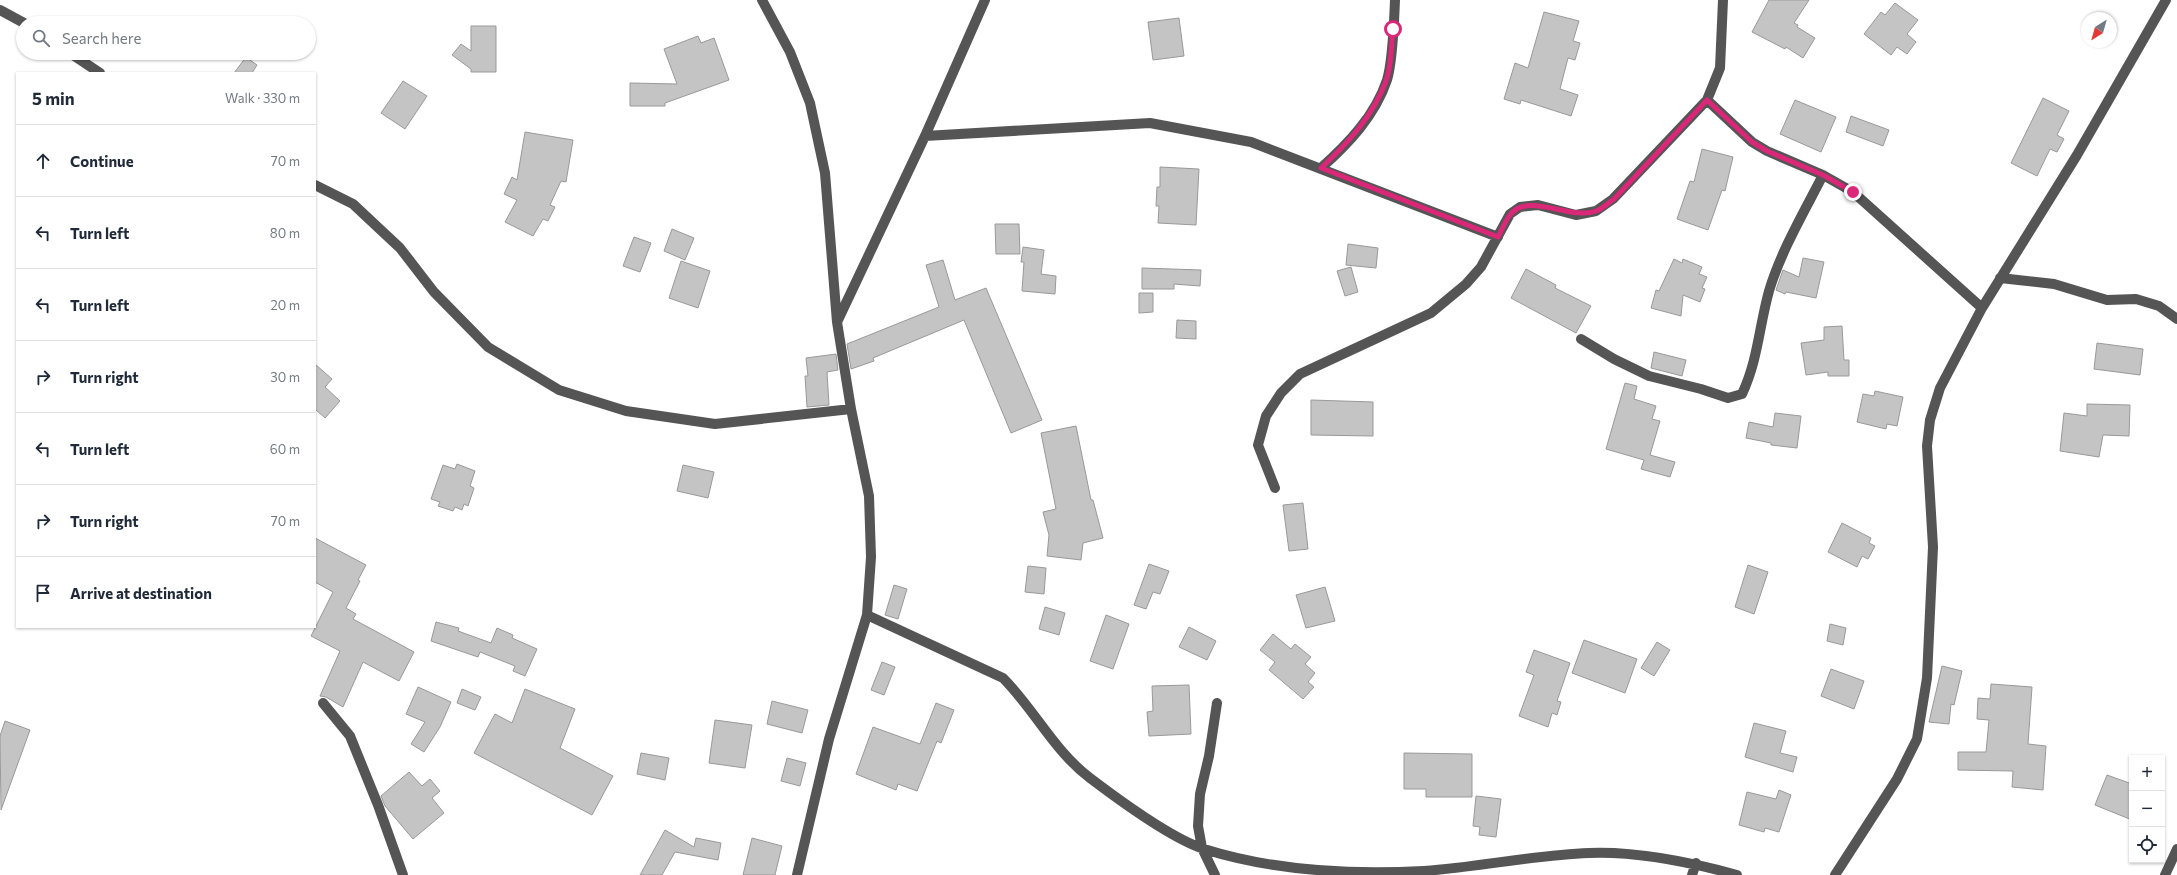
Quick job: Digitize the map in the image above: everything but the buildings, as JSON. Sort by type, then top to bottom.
[{"type":"street","points":[[762,0],[790,52],[810,103],[825,173],[837,322],[851,409],[869,496],[871,557],[867,615],[829,739],[797,875]]},
{"type":"street","points":[[837,322],[925,136],[985,0]]},
{"type":"street","points":[[1321,168],[1348,143],[1370,114],[1387,80],[1395,0]]},
{"type":"street","points":[[1275,488],[1258,445],[1266,416],[1281,393],[1300,374],[1431,313],[1466,284],[1481,267],[1510,214],[1520,207],[1538,205],[1576,215],[1596,211],[1614,199],[1707,100],[1720,68],[1723,0]]},
{"type":"street","points":[[1835,875],[1897,779],[1917,740],[1927,678],[1933,546],[1927,446],[1930,420],[1940,388],[1982,308],[2077,155],[2166,0]]},
{"type":"street","points":[[0,10],[16,19]]},
{"type":"street","points":[[80,60],[98,72]]},
{"type":"street","points":[[1707,100],[1752,142],[1767,151],[1823,175],[1853,192],[1982,308]]},
{"type":"street","points":[[925,136],[1150,123],[1251,142],[1498,237]]},
{"type":"street","points":[[1581,339],[1614,359],[1650,376],[1701,389],[1728,398],[1742,394],[1752,373],[1770,291],[1792,236],[1823,175]]},
{"type":"street","points":[[316,186],[353,204],[395,243],[434,292],[488,347],[559,390],[626,411],[715,424],[851,409]]},
{"type":"street","points":[[2000,278],[2054,284],[2107,300],[2136,299],[2159,306],[2177,319]]},
{"type":"street","points":[[867,615],[1002,678],[1019,694],[1056,744],[1088,777],[1178,837],[1202,848],[1281,868],[1328,872],[1424,872],[1522,858],[1591,853],[1640,855],[1696,863],[1737,875]]},
{"type":"street","points":[[323,703],[350,736],[378,805],[403,875]]},
{"type":"street","points":[[1215,875],[1202,848],[1198,826],[1200,794],[1209,756],[1217,703]]},
{"type":"street","points":[[2165,875],[2177,849]]},
{"type":"street","points":[[1692,875],[1696,863]]},
{"type":"route","points":[[1393,29],[1387,80],[1370,114],[1348,143],[1321,168],[1498,237],[1510,214],[1520,207],[1538,205],[1576,215],[1596,211],[1614,199],[1707,100],[1752,142],[1767,151],[1823,175],[1853,192]]}]
